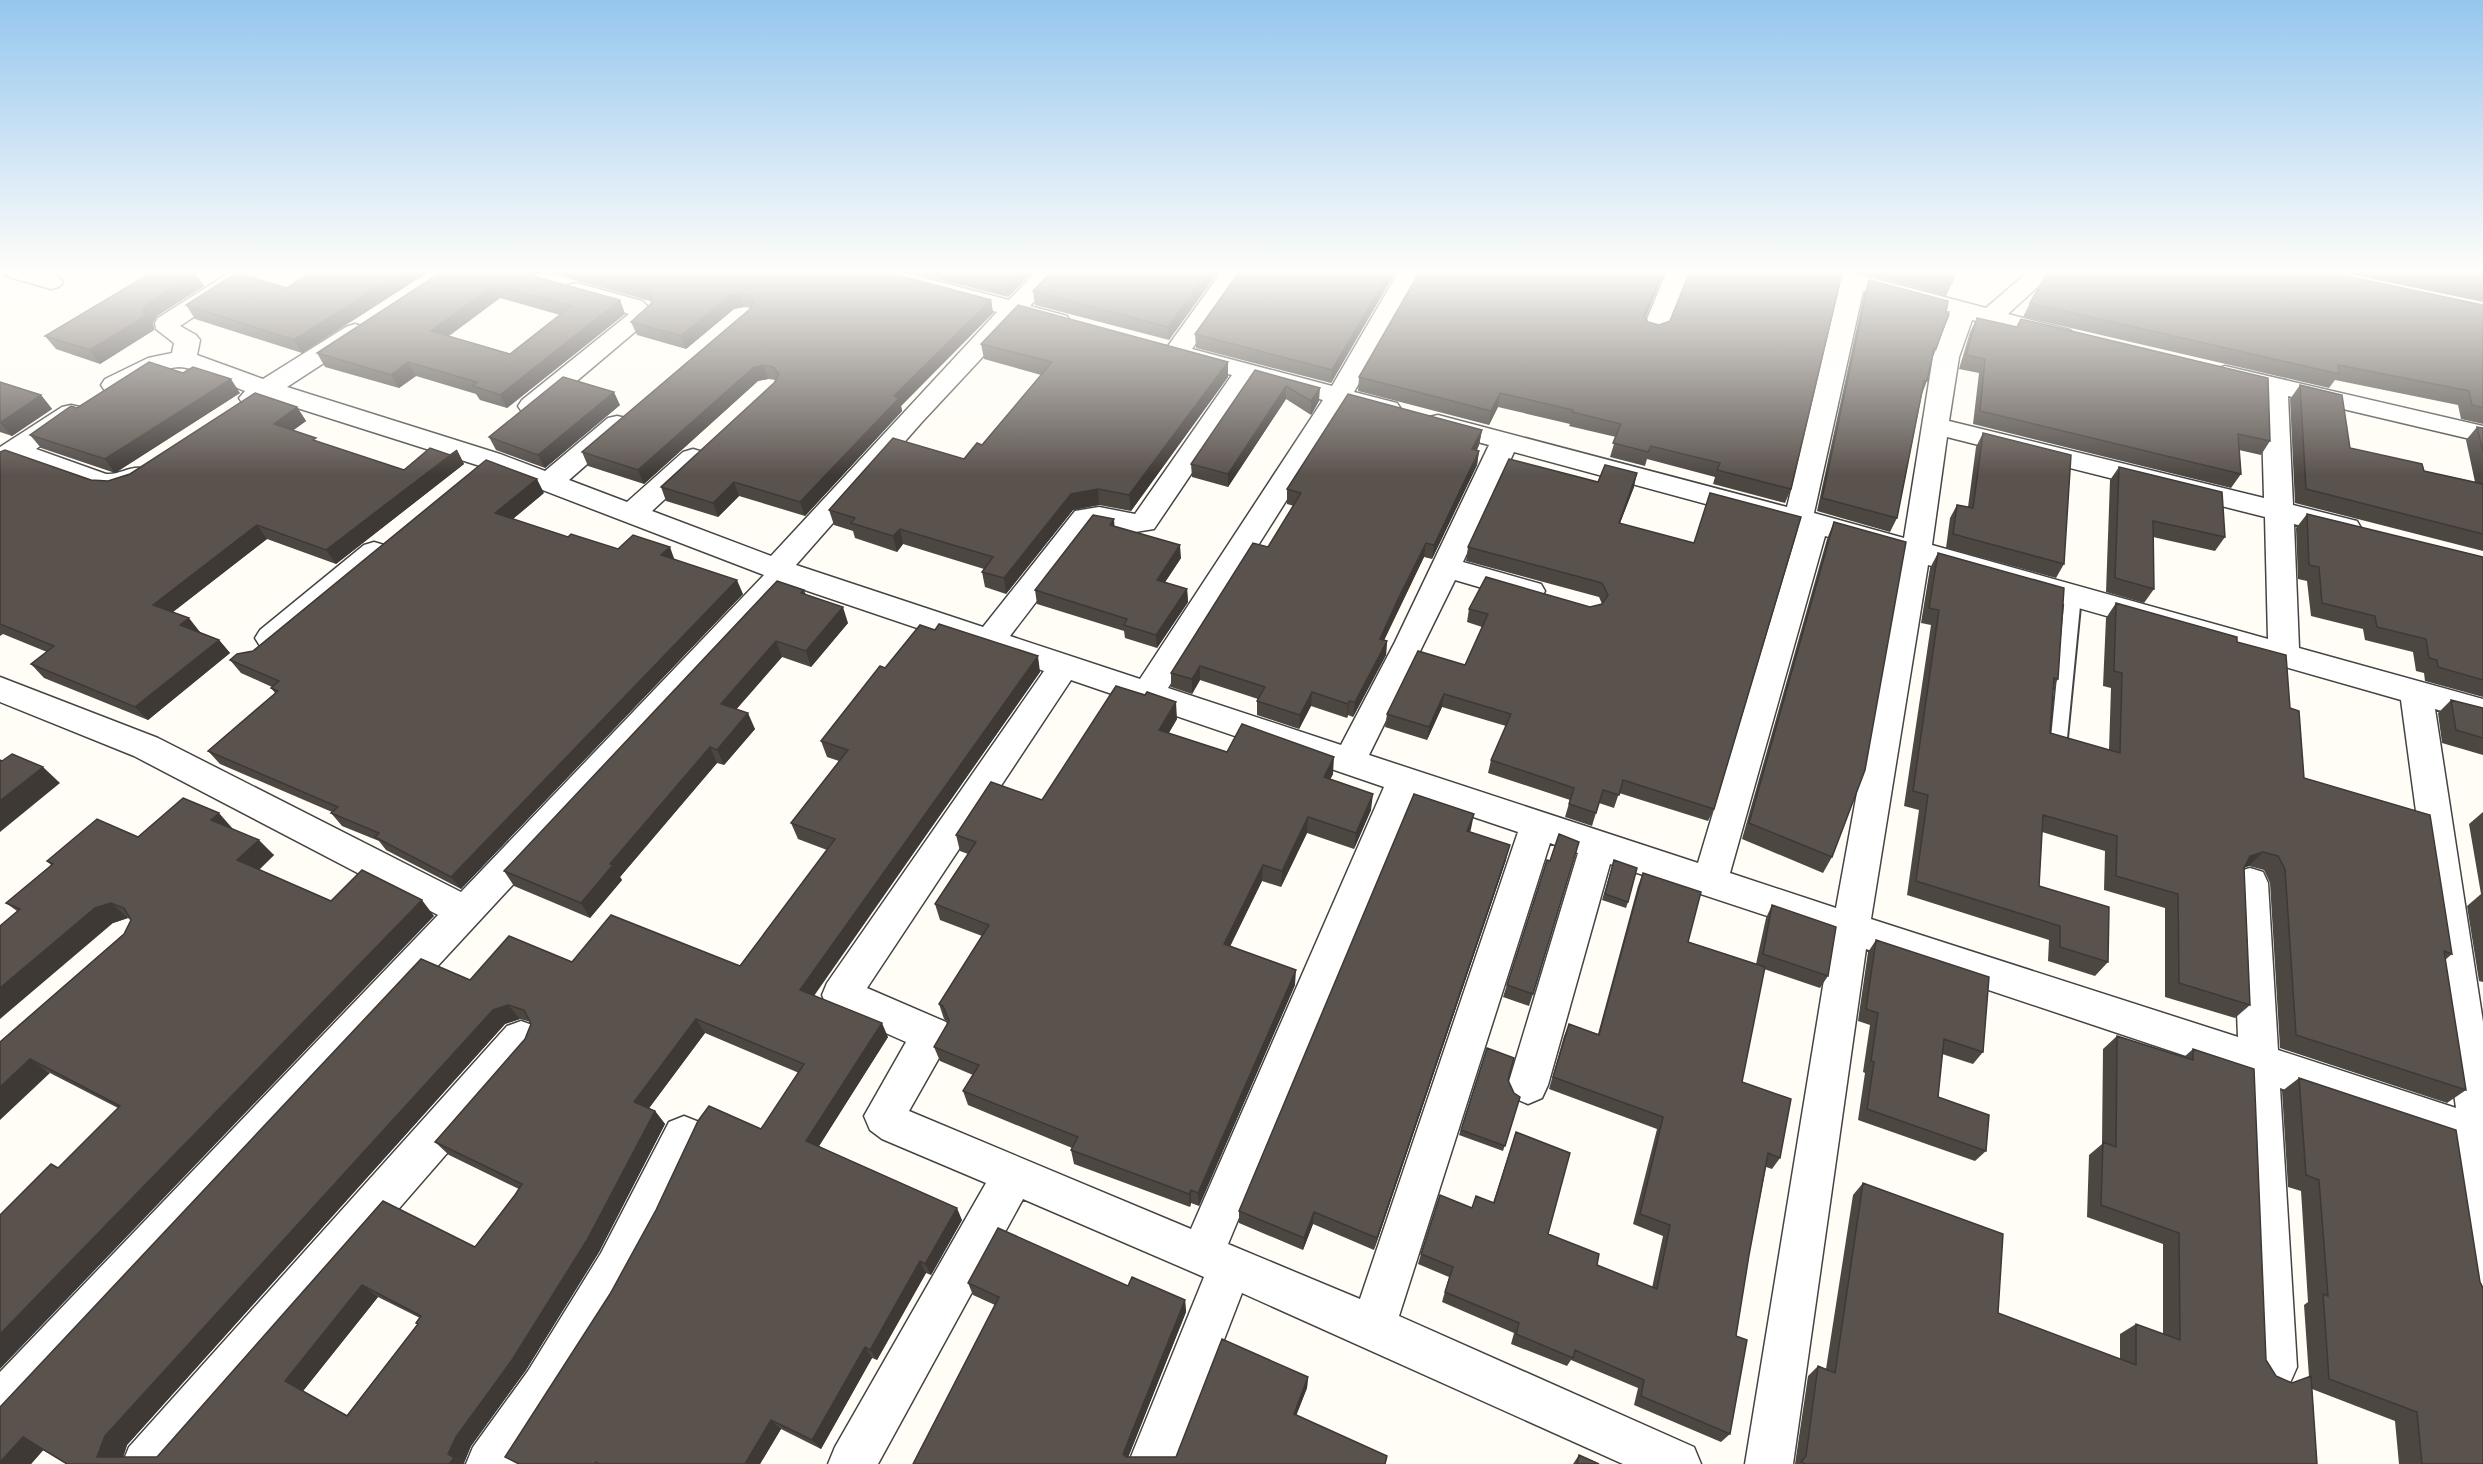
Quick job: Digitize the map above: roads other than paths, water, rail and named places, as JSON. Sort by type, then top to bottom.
[{"type":"street","points":[[183,359],[186,339]]},
{"type":"street","points":[[236,409],[343,339]]},
{"type":"street","points":[[516,418],[613,339]]},
{"type":"street","points":[[0,1406],[781,571],[913,416],[987,339]]},
{"type":"street","points":[[1173,339],[1164,350],[1916,551],[2416,694],[2483,711]]},
{"type":"street","points":[[1147,694],[1339,396],[1372,339]]},
{"type":"street","points":[[1710,882],[1806,521],[1841,339]]},
{"type":"street","points":[[1769,1464],[1851,928],[1916,551],[1946,357],[1958,339]]},
{"type":"street","points":[[7,456],[129,376],[157,363],[183,359],[265,389],[550,481],[781,571],[1598,845],[2473,1133]]},
{"type":"street","points":[[2205,369],[2483,434]]},
{"type":"street","points":[[989,641],[1085,518],[1094,516],[1136,525],[1144,522],[1247,372]]},
{"type":"street","points":[[2274,386],[2284,655]]},
{"type":"street","points":[[550,481],[638,406]]},
{"type":"street","points":[[1935,426],[2370,534]]},
{"type":"street","points":[[1349,761],[1411,642],[1504,441]]},
{"type":"street","points":[[633,513],[709,443]]},
{"type":"street","points":[[7,456],[111,485],[130,480],[156,462]]},
{"type":"street","points":[[251,655],[398,534]]},
{"type":"street","points":[[1445,567],[1554,597]]},
{"type":"street","points":[[1064,666],[841,995],[932,1035],[884,1116],[896,1125],[1373,1327],[1677,1464]]},
{"type":"street","points":[[0,689],[146,747],[464,911]]},
{"type":"street","points":[[2416,694],[2473,1133],[2483,1292]]},
{"type":"street","points":[[1152,1464],[1216,1261],[1404,780]]},
{"type":"street","points":[[1373,1327],[1538,825]]},
{"type":"street","points":[[1528,1085],[1598,845]]},
{"type":"street","points":[[2250,883],[2274,1367]]},
{"type":"street","points":[[146,1464],[521,1039]]},
{"type":"street","points":[[489,1464],[544,1387],[616,1268],[684,1136]]},
{"type":"street","points":[[852,1464],[1013,1176]]},
{"type":"lane","points":[[2059,738],[2073,596]]}]
